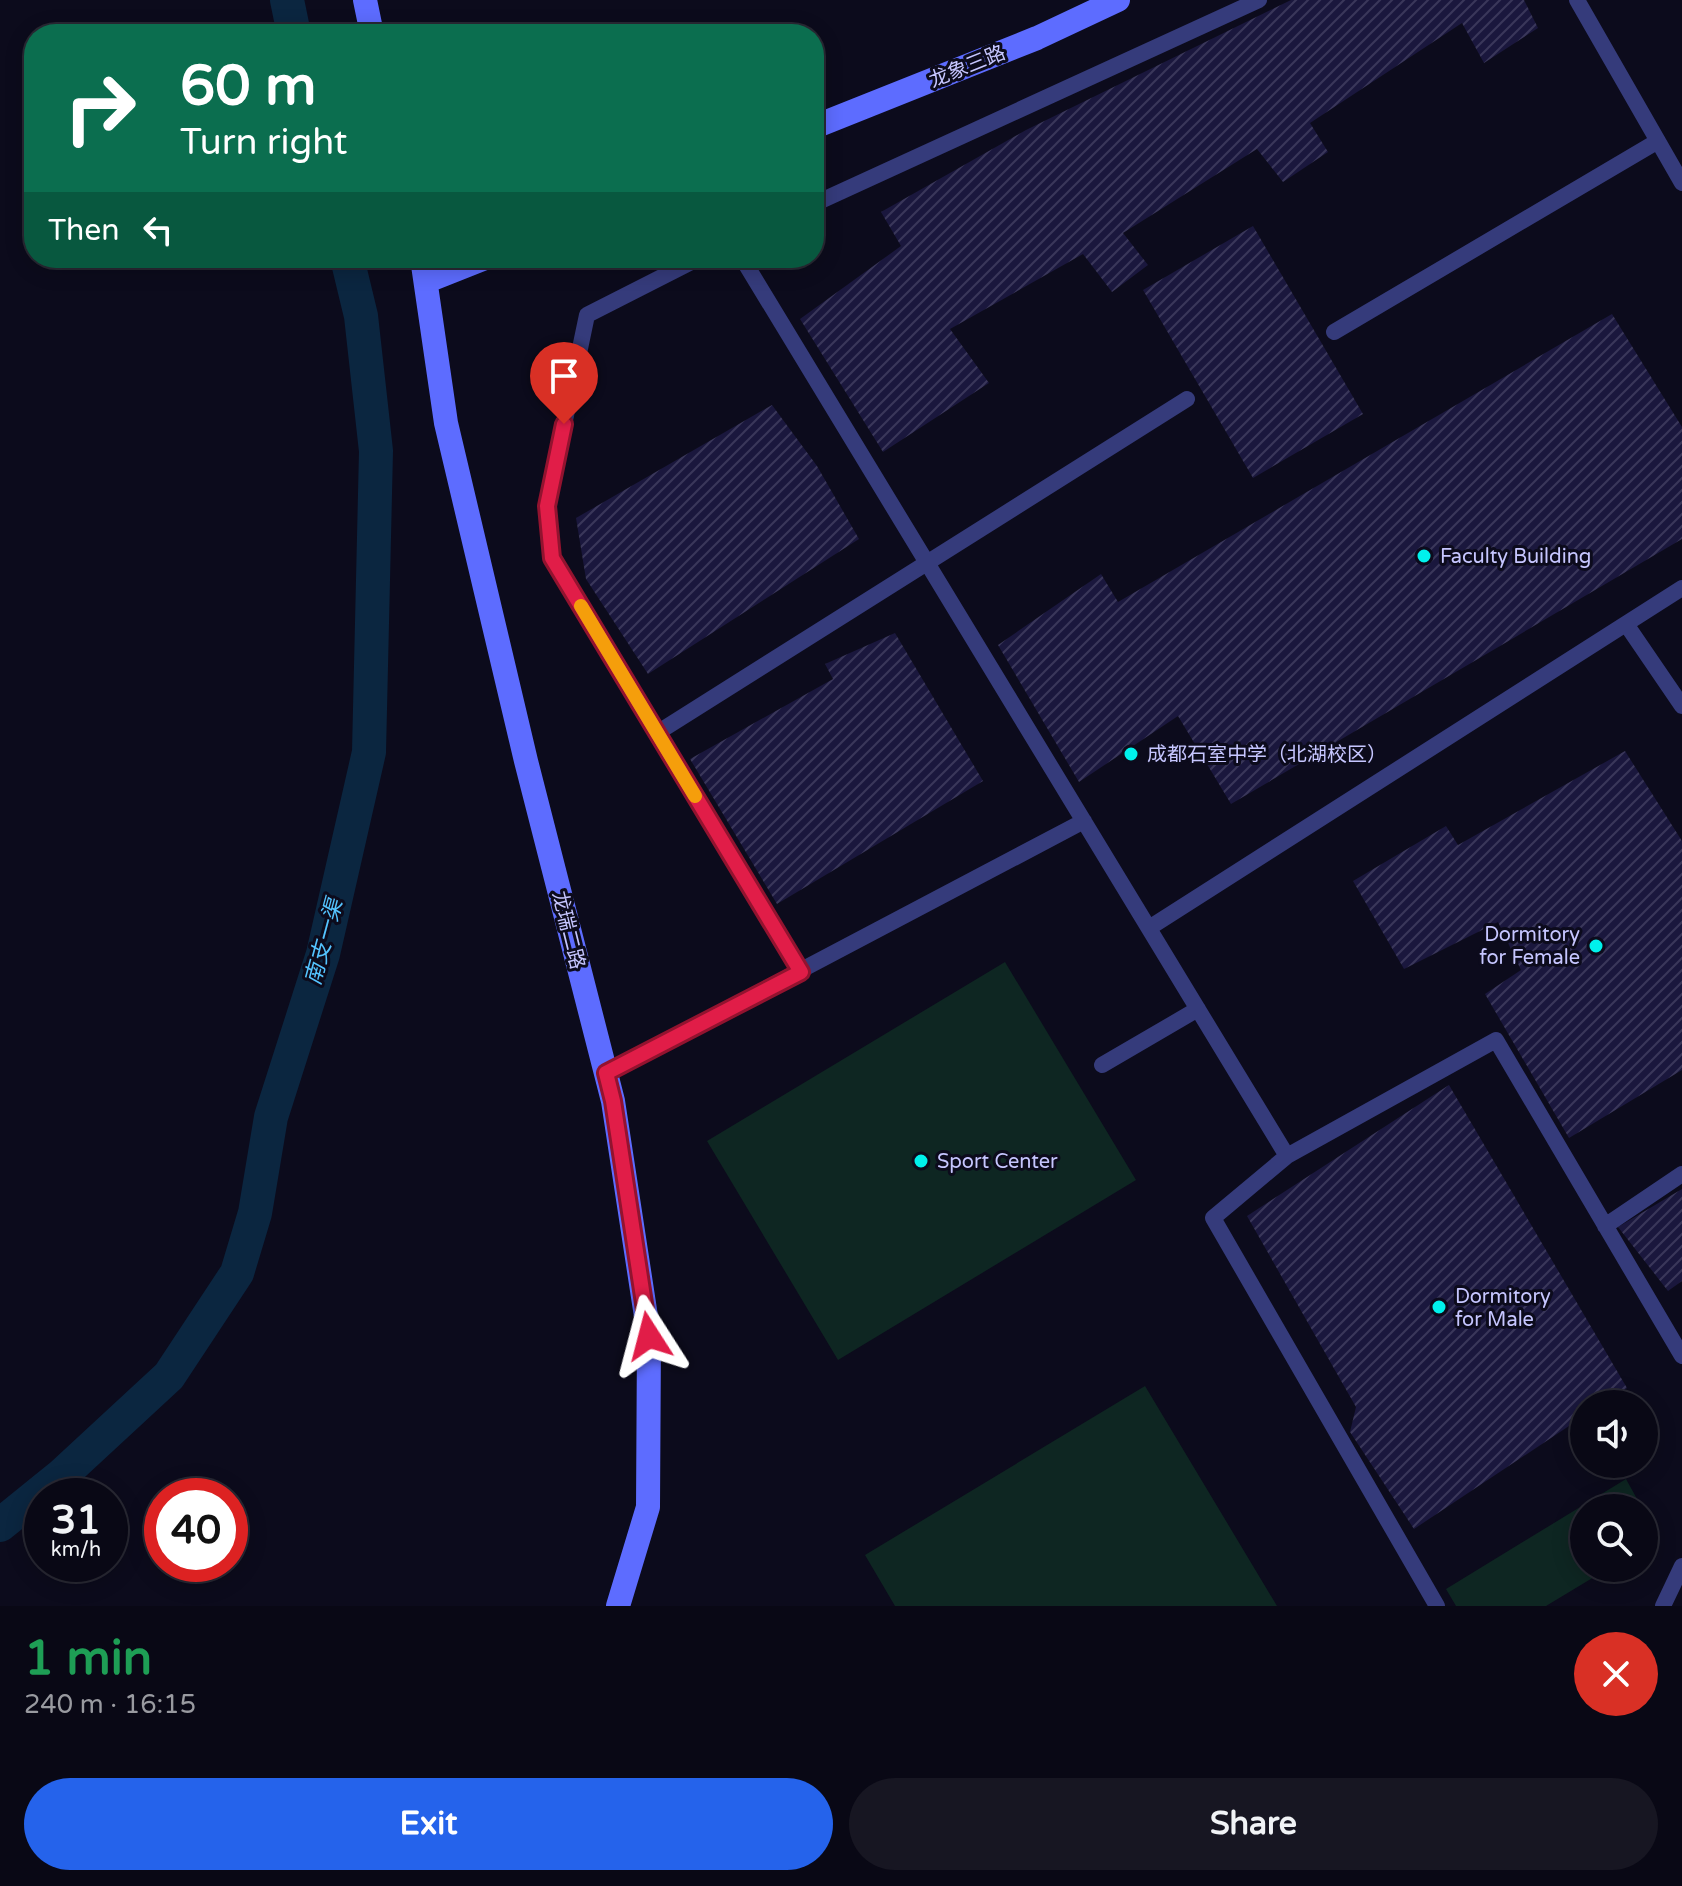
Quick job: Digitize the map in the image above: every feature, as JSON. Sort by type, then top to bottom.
[{"type":"street","points":[[365,0],[370,24]]},
{"type":"street","name":"龙象三路","points":[[824,123],[1037,38],[1118,0]]},
{"type":"street","name":"龙瑞二路","points":[[424,270],[446,423],[526,761],[613,1101],[649,1336],[648,1507],[618,1606]]},
{"type":"lane","points":[[824,199],[1259,0]]},
{"type":"lane","points":[[1577,0],[1682,183]]},
{"type":"lane","points":[[1334,332],[1658,141]]},
{"type":"lane","points":[[679,268],[587,315],[547,506],[552,558],[801,972]]},
{"type":"lane","points":[[748,268],[1287,1156]]},
{"type":"lane","points":[[657,733],[1187,399]]},
{"type":"lane","points":[[1149,928],[1682,588]]},
{"type":"lane","points":[[1626,624],[1682,706]]},
{"type":"lane","points":[[606,1073],[1084,821]]},
{"type":"lane","points":[[1102,1065],[1198,1009]]},
{"type":"lane","points":[[1437,1606],[1213,1218],[1287,1156],[1496,1040],[1682,1356]]},
{"type":"lane","points":[[1605,1226],[1682,1174]]},
{"type":"lane","points":[[1663,1606],[1682,1566]]},
{"type":"green space","name":"Sport Center","points":[[1005,962],[1136,1180],[838,1360],[707,1141]]},
{"type":"green space","points":[[1145,1386],[1277,1606],[895,1606],[865,1555]]},
{"type":"green space","points":[[1626,1479],[1634,1494],[1601,1494]]},
{"type":"green space","points":[[1570,1513],[1570,1582],[1586,1582],[1546,1606],[1456,1606],[1446,1589]]},
{"type":"building","points":[[1291,0],[1524,0],[1538,28],[1484,63],[1462,23],[1310,123],[1328,152],[1283,182],[1257,149],[1123,233],[1148,265],[1112,292],[1083,254],[950,329],[989,383],[883,452],[800,319],[901,246],[881,212],[1026,130]]},
{"type":"building","points":[[1253,226],[1363,414],[1253,478],[1143,290]]},
{"type":"building","name":"Faculty Building","points":[[1612,314],[1682,427],[1682,539],[1231,804],[1178,716],[1079,782],[998,645],[1101,574],[1118,602]]},
{"type":"building","points":[[772,405],[817,466],[859,539],[648,674],[586,579],[576,518]]},
{"type":"building","points":[[895,633],[983,781],[777,904],[690,759],[833,679],[825,664]]},
{"type":"building","name":"Dormitory for Female","points":[[1625,751],[1682,841],[1682,1070],[1569,1138],[1485,994],[1521,970],[1498,922],[1404,969],[1353,881],[1446,826],[1458,845]]},
{"type":"building","name":"Dormitory for Male","points":[[1449,1085],[1627,1388],[1570,1390],[1570,1425],[1414,1529],[1350,1432],[1356,1407],[1247,1216]]},
{"type":"building","points":[[1682,1189],[1682,1281],[1668,1291],[1618,1227]]},
{"type":"waterway","name":"南支一渠","points":[[287,0],[292,24]]},
{"type":"waterway","name":"南支一渠","points":[[0,1525],[62,1475],[169,1376],[237,1273],[255,1213],[271,1117],[323,954],[369,752],[376,451],[361,316],[349,268]]},
{"type":"slow traffic","points":[[581,606],[695,796]]},
{"type":"place","name":"Faculty Building","points":[[1424,556]]},
{"type":"place","name":"成都石室中学（北湖校区）","points":[[1131,754]]},
{"type":"place","name":"Dormitory for Female","points":[[1596,946]]},
{"type":"place","name":"Sport Center","points":[[921,1161]]},
{"type":"place","name":"Dormitory for Male","points":[[1439,1307]]},
{"type":"route","points":[[564,424],[547,506],[552,558],[801,972],[606,1073],[649,1336]]}]
